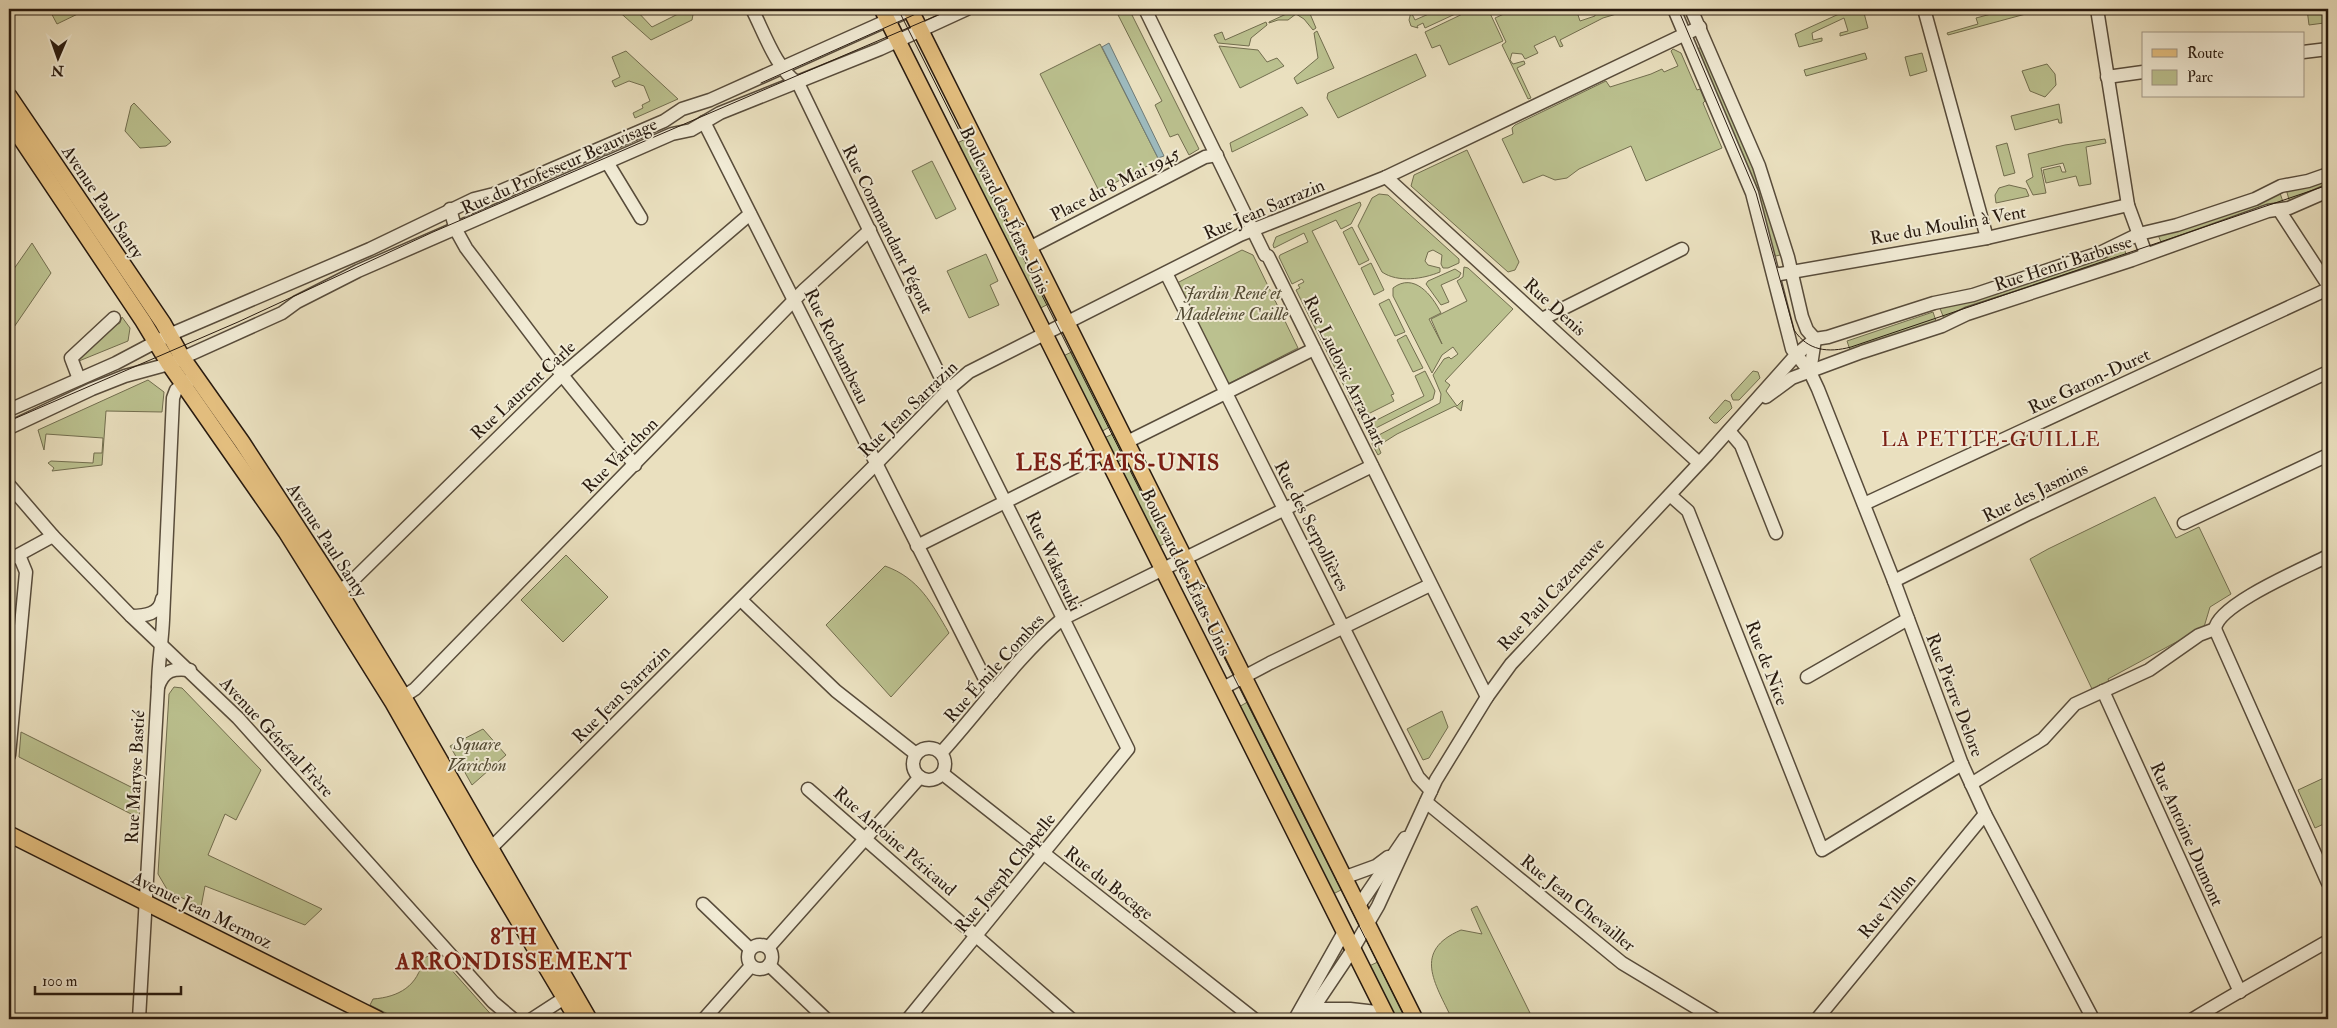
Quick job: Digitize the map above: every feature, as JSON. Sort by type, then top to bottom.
[{"type":"main road","name":"Boulevard des États-Unis","points":[[911,9],[1244,677],[1323,831],[1343,878],[1415,1019]]},
{"type":"main road","name":"Boulevard des États-Unis","points":[[885,14],[1387,1016]]},
{"type":"main road","name":"Avenue Paul Santy","points":[[9,96],[117,256],[175,360],[242,442],[333,596],[398,699],[568,996],[577,1019]]},
{"type":"main road","name":"Avenue Paul Santy","points":[[9,121],[102,260],[162,338]]},
{"type":"main road","points":[[102,260],[112,260],[117,256]]},
{"type":"main road","name":"Avenue Jean Mermoz","points":[[9,834],[361,1019]]},
{"type":"main road","name":"Avenue Jean Mermoz","points":[[9,841],[378,1019]]},
{"type":"main road","name":"Rue Paul Cazeneuve","points":[[1344,932],[1358,906]]},
{"type":"main road","name":"Avenue Paul Santy","points":[[568,996],[589,1019]]},
{"type":"street","name":"Rue Commandant Pégout","points":[[752,9],[783,67],[791,79],[798,83],[939,374],[949,389]]},
{"type":"street","name":"Rue du Professeur Beauvisage","points":[[9,410],[116,363],[162,338],[370,249],[450,209],[502,190],[664,121],[682,109],[710,100],[783,67],[885,14],[911,9]]},
{"type":"street","name":"Rue du Professeur Beauvisage","points":[[9,428],[125,376],[175,360],[282,313],[297,302],[358,272],[672,134],[691,130],[720,113],[899,41],[967,9]]},
{"type":"street","name":"Rue Ludovic Arrachart","points":[[1145,9],[1265,255],[1268,256],[1487,697]]},
{"type":"street","points":[[1674,9],[1752,193],[1774,275],[1784,322],[1796,355],[1810,372]]},
{"type":"street","points":[[1691,9],[1707,41],[1712,62],[1759,166],[1792,271],[1802,318],[1807,330],[1815,338],[1810,372]]},
{"type":"street","points":[[1924,9],[1987,238]]},
{"type":"street","points":[[2097,9],[2106,77],[2128,205],[2146,254]]},
{"type":"street","name":"Rue Jean Sarrazin","points":[[486,853],[741,600],[949,389],[969,372],[1253,230],[1386,177],[1700,28]]},
{"type":"street","points":[[2304,52],[2328,49]]},
{"type":"street","points":[[2106,77],[2142,72]]},
{"type":"street","name":"Rue Rochambeau","points":[[704,122],[992,693]]},
{"type":"street","name":"Place du 8 Mai 1945","points":[[1031,247],[1205,157],[1217,155]]},
{"type":"street","points":[[607,162],[641,218]]},
{"type":"street","name":"Rue Henri Barbusse","points":[[1815,338],[1828,337],[1934,303],[1974,295],[2102,252],[2139,234],[2177,225],[2255,199],[2281,186],[2308,181],[2328,174]]},
{"type":"street","name":"Rue Denis","points":[[1386,177],[1699,463]]},
{"type":"street","name":"Rue Henri Barbusse","points":[[1810,372],[1942,326],[1967,314],[2268,211],[2279,210],[2328,191]]},
{"type":"street","name":"Rue du Moulin à Vent","points":[[1774,275],[1987,238],[2128,205]]},
{"type":"street","points":[[450,209],[456,230],[466,248],[562,375],[635,465]]},
{"type":"street","points":[[2279,210],[2328,285]]},
{"type":"street","name":"Rue Laurent Carle","points":[[333,596],[562,375],[750,214]]},
{"type":"street","name":"Rue Varichon","points":[[398,699],[415,689],[795,300],[870,230]]},
{"type":"street","points":[[1542,319],[1682,249]]},
{"type":"street","name":"Rue des Serpollières","points":[[1166,273],[1342,628],[1429,796]]},
{"type":"street","name":"Rue Garon-Duret","points":[[1864,504],[2328,289]]},
{"type":"street","points":[[79,379],[71,358],[114,318]]},
{"type":"street","name":"Rue Paul Cazeneuve","points":[[1309,1014],[1353,949],[1396,871],[1414,826],[1436,780],[1487,697],[1510,664],[1670,495],[1796,355],[1815,338]]},
{"type":"street","points":[[1131,440],[1314,349]]},
{"type":"street","name":"Rue Paul Cazeneuve","points":[[1748,410],[1792,378],[1810,372]]},
{"type":"street","name":"Rue Pierre Delore","points":[[1810,372],[1894,581],[1962,764],[1985,814],[2093,1019]]},
{"type":"street","name":"Rue des Jasmins","points":[[1894,581],[2028,514],[2328,372]]},
{"type":"street","name":"Rue Maryse Bastié","points":[[139,1019],[158,660],[162,645],[173,398],[176,390],[190,380]]},
{"type":"street","name":"Rue Wakatsuki","points":[[949,389],[1007,501],[1062,619],[1128,749]]},
{"type":"street","points":[[1729,431],[1741,445],[1776,533]]},
{"type":"street","points":[[917,546],[1105,452]]},
{"type":"street","points":[[2184,522],[2328,455]]},
{"type":"street","name":"Rue Émile Combes","points":[[941,753],[992,693],[1062,619],[1372,466]]},
{"type":"street","name":"Avenue Général Frère","points":[[9,486],[53,536],[131,616],[190,670],[238,718],[496,1006],[513,1019]]},
{"type":"street","name":"Rue de Nice","points":[[1670,495],[1688,511],[1822,850],[1962,764]]},
{"type":"street","points":[[9,755],[26,572],[14,558],[53,536]]},
{"type":"street","points":[[2328,556],[2245,598],[2220,616],[2215,629],[2328,883]]},
{"type":"street","name":"Rue Maryse Bastié","points":[[131,616],[144,616],[161,606],[165,584]]},
{"type":"street","points":[[1223,688],[1430,585]]},
{"type":"street","points":[[741,600],[836,691],[916,754]]},
{"type":"street","points":[[1807,677],[1908,619]]},
{"type":"street","points":[[1971,784],[2043,739],[2076,704],[2149,670],[2199,635],[2215,629]]},
{"type":"street","name":"Rue Maryse Bastié","points":[[158,687],[162,675],[168,671],[177,668],[190,670]]},
{"type":"street","name":"Rue Antoine Dumont","points":[[2103,690],[2240,992]]},
{"type":"street","points":[[926,748],[931,748],[941,753],[946,763],[943,774],[930,780],[920,777],[914,769],[916,754],[926,748]]},
{"type":"street","name":"Rue Joseph Chapelle","points":[[908,1019],[1128,749]]},
{"type":"street","name":"Rue du Bocage","points":[[943,774],[1254,1019]]},
{"type":"street","points":[[768,948],[920,777]]},
{"type":"street","name":"Rue Antoine Péricaud","points":[[808,789],[1071,1019]]},
{"type":"street","name":"Rue Jean Chevailler","points":[[1429,796],[1622,963],[1715,1019]]},
{"type":"street","name":"Rue Villon","points":[[1816,1019],[1985,814]]},
{"type":"street","name":"Rue Paul Cazeneuve","points":[[1358,906],[1414,826]]},
{"type":"street","name":"Rue Paul Cazeneuve","points":[[1343,878],[1376,866],[1394,852]]},
{"type":"street","points":[[703,904],[750,949]]},
{"type":"street","name":"Rue Paul Cazeneuve","points":[[1294,1019],[1344,932]]},
{"type":"street","points":[[2193,1019],[2328,941]]},
{"type":"street","points":[[761,945],[768,948],[772,958],[769,965],[758,969],[751,966],[748,960],[750,949],[761,945]]},
{"type":"street","points":[[769,965],[826,1019]]},
{"type":"street","points":[[704,1019],[751,966]]},
{"type":"street","points":[[532,1019],[568,996]]},
{"type":"street","name":"Rue Paul Cazeneuve","points":[[1309,1014],[1350,1009],[1387,1016]]},
{"type":"green space","points":[[49,9],[88,9],[57,24]]},
{"type":"green space","points":[[616,9],[635,9],[652,27],[688,9],[694,9],[692,20],[651,40]]},
{"type":"green space","points":[[1115,9],[1129,9],[1199,149],[1189,155],[1178,134],[1170,137],[1155,105],[1162,101]]},
{"type":"green space","points":[[1297,9],[1308,9],[1316,28],[1313,30],[1304,19],[1296,14],[1288,20],[1278,20],[1269,23],[1269,22]]},
{"type":"green space","points":[[1440,9],[1466,9],[1425,28],[1423,23],[1417,26],[1418,28],[1411,26],[1409,20],[1411,12],[1415,20]]},
{"type":"green space","points":[[1473,9],[1488,9],[1503,41],[1449,65],[1440,45],[1432,48],[1425,32]]},
{"type":"green space","points":[[1515,9],[1578,9],[1580,21],[1595,16],[1595,14],[1600,12],[1599,9],[1633,9],[1603,18],[1560,40],[1563,46],[1560,47],[1555,36],[1534,46],[1538,53],[1525,59],[1522,54],[1512,53],[1510,60],[1513,64],[1524,61],[1525,64],[1517,68],[1531,98],[1528,99],[1502,45],[1506,42],[1495,18]]},
{"type":"green space","points":[[1850,9],[1878,9],[1864,13],[1868,28],[1840,36],[1840,33],[1848,31],[1844,18],[1812,33],[1813,40],[1822,38],[1822,41],[1799,47],[1795,34]]},
{"type":"green space","points":[[2010,9],[2033,9],[2033,12],[1948,35],[1947,33],[1978,24],[1976,18]]},
{"type":"green space","points":[[2307,9],[2328,9],[2328,30],[2325,28],[2324,23],[2309,25]]},
{"type":"green space","points":[[1266,22],[1267,25],[1251,38],[1249,46],[1218,43],[1214,35],[1222,32],[1225,40]]},
{"type":"green space","points":[[1317,31],[1334,68],[1297,84],[1294,78],[1318,58],[1314,33]]},
{"type":"green space","points":[[1100,44],[1159,160],[1099,191],[1040,74]]},
{"type":"green space","points":[[1219,46],[1258,50],[1267,62],[1277,58],[1284,66],[1240,88]]},
{"type":"green space","points":[[1705,46],[1752,160],[1784,254],[1772,257],[1694,50]]},
{"type":"green space","points":[[1673,49],[1681,53],[1697,90],[1700,89],[1705,101],[1703,103],[1722,148],[1646,181],[1631,146],[1579,169],[1567,178],[1555,180],[1543,175],[1523,183],[1502,139],[1513,134],[1512,128],[1515,125],[1606,81],[1610,87],[1662,69],[1664,72],[1678,66],[1671,51]]},
{"type":"green space","points":[[626,51],[678,99],[635,118],[633,113],[643,108],[642,105],[650,101],[644,86],[629,81],[615,87],[612,81],[620,77],[612,57]]},
{"type":"green space","points":[[1865,53],[1867,59],[1806,76],[1804,70]]},
{"type":"green space","points":[[1922,53],[1927,71],[1910,76],[1905,57]]},
{"type":"green space","points":[[1416,54],[1426,76],[1338,118],[1327,98],[1328,93]]},
{"type":"green space","points":[[2047,64],[2055,74],[2056,85],[2045,97],[2030,91],[2022,71]]},
{"type":"green space","points":[[134,103],[171,142],[166,146],[140,148],[125,131],[131,106]]},
{"type":"green space","points":[[2059,104],[2062,123],[2059,123],[2058,119],[2015,130],[2011,116]]},
{"type":"green space","points":[[1302,107],[1308,115],[1232,152],[1230,143]]},
{"type":"green space","points":[[970,137],[1052,302],[1037,310],[955,144]]},
{"type":"green space","points":[[2105,139],[2106,143],[2086,147],[2091,184],[2079,186],[2076,176],[2046,183],[2043,170],[2060,166],[2062,172],[2066,172],[2063,163],[2041,168],[2046,193],[2033,195],[2026,181],[2033,177],[2028,154],[2065,145]]},
{"type":"green space","points":[[2007,143],[2015,173],[2004,176],[1996,146]]},
{"type":"green space","points":[[1467,150],[1519,262],[1515,270],[1508,272],[1411,186],[1414,175]]},
{"type":"green space","points":[[932,161],[956,209],[936,219],[912,171]]},
{"type":"green space","points":[[2328,177],[2328,187],[2290,203],[2286,189]]},
{"type":"green space","points":[[2009,185],[2026,189],[2029,196],[1996,203],[1995,195],[1999,188]]},
{"type":"green space","points":[[2280,193],[2284,205],[2162,244],[2157,233]]},
{"type":"green space","points":[[1379,194],[1388,195],[1459,259],[1459,263],[1443,268],[1441,264],[1442,255],[1433,250],[1428,252],[1425,261],[1428,265],[1440,268],[1440,272],[1403,279],[1395,278],[1382,272],[1358,226],[1372,198]]},
{"type":"green space","points":[[1360,202],[1361,205],[1351,224],[1341,229],[1336,220],[1312,231],[1394,394],[1391,395],[1394,401],[1360,418],[1348,395],[1358,390],[1356,387],[1346,390],[1296,290],[1300,288],[1298,285],[1304,282],[1302,279],[1292,284],[1279,257],[1308,242],[1304,233],[1274,248],[1273,245],[1276,237]]},
{"type":"green space","points":[[1352,227],[1369,260],[1359,265],[1343,232]]},
{"type":"green space","points":[[32,243],[51,273],[12,330],[9,327],[9,276]]},
{"type":"green space","points":[[2123,245],[2127,257],[1945,321],[1939,306]]},
{"type":"green space","name":"Jardin René et Madeleine Caille","points":[[1242,250],[1253,255],[1298,348],[1228,384],[1177,283]]},
{"type":"green space","points":[[986,254],[998,281],[990,285],[999,305],[969,318],[947,271]]},
{"type":"green space","points":[[1371,263],[1384,290],[1374,295],[1361,268]]},
{"type":"green space","points":[[1464,267],[1468,268],[1513,309],[1445,381],[1450,385],[1446,391],[1457,406],[1463,400],[1461,411],[1455,406],[1397,434],[1378,446],[1381,453],[1378,455],[1372,444],[1375,437],[1440,403],[1441,394],[1433,375],[1444,359],[1449,357],[1451,359],[1458,354],[1453,347],[1442,355],[1432,373],[1393,296],[1393,288],[1401,284],[1415,284],[1433,299],[1441,313],[1429,319],[1442,344],[1431,319],[1467,301],[1457,281],[1463,277]]},
{"type":"green space","points":[[1455,269],[1461,273],[1459,277],[1441,285],[1449,302],[1441,305],[1426,284],[1428,281]]},
{"type":"green space","points":[[1389,299],[1405,332],[1395,336],[1379,304]]},
{"type":"green space","points":[[1933,312],[1936,321],[1850,350],[1847,341]]},
{"type":"green space","points":[[122,317],[130,328],[128,341],[79,361],[76,357],[108,329],[120,323]]},
{"type":"green space","points":[[1406,335],[1423,368],[1413,372],[1397,340]]},
{"type":"green space","points":[[1076,350],[1113,425],[1099,433],[1061,357]]},
{"type":"green space","points":[[1425,371],[1435,391],[1433,399],[1372,430],[1365,426],[1424,396],[1415,376]]},
{"type":"green space","points":[[1753,371],[1758,372],[1760,378],[1739,400],[1733,400],[1731,395]]},
{"type":"green space","points":[[148,380],[164,392],[162,412],[106,411],[102,465],[52,471],[54,468],[48,463],[51,461],[93,463],[94,453],[102,453],[103,438],[46,434],[44,450],[38,430]]},
{"type":"green space","points":[[1725,400],[1730,402],[1732,408],[1717,423],[1714,423],[1709,418]]},
{"type":"green space","points":[[1117,432],[1129,456],[1114,464],[1102,439]]},
{"type":"green space","points":[[1133,464],[1171,540],[1156,548],[1118,471]]},
{"type":"green space","points":[[2155,497],[2176,538],[2199,527],[2231,594],[2210,607],[2204,627],[2108,679],[2109,682],[2092,689],[2030,559]]},
{"type":"green space","points":[[566,555],[608,597],[563,642],[521,600]]},
{"type":"green space","points":[[885,566],[907,577],[916,585],[930,602],[949,633],[891,697],[826,625]]},
{"type":"green space","points":[[174,687],[182,688],[261,770],[236,820],[225,814],[208,855],[322,909],[305,925],[205,886],[201,907],[168,891],[158,874],[169,694]]},
{"type":"green space","points":[[1251,700],[1345,888],[1331,895],[1237,708]]},
{"type":"green space","points":[[1442,711],[1448,727],[1429,758],[1423,760],[1407,729]]},
{"type":"green space","name":"Square Varichon","points":[[483,729],[506,755],[472,785],[450,746]]},
{"type":"green space","points":[[21,732],[141,792],[139,818],[19,757]]},
{"type":"green space","points":[[2328,776],[2328,822],[2315,828],[2298,790]]},
{"type":"green space","points":[[1477,906],[1530,1013],[1529,1019],[1452,1019],[1439,993],[1434,981],[1432,958],[1437,948],[1446,938],[1461,930],[1482,934],[1471,909]]},
{"type":"green space","points":[[430,955],[435,957],[444,968],[448,966],[495,1019],[398,1019],[370,1005],[373,999],[399,993],[412,983],[417,976],[423,959]]},
{"type":"green space","points":[[1382,960],[1412,1019],[1393,1019],[1367,967]]},
{"type":"water","points":[[1109,43],[1164,156],[1158,158],[1102,47]]},
{"type":"tram line","points":[[898,9],[1406,1019]]},
{"type":"tram line","points":[[761,83],[927,9]]},
{"type":"tram line","points":[[9,421],[238,322],[433,232],[952,9]]},
{"type":"tram line","points":[[1678,9],[1756,193],[1794,330],[1806,342],[1819,349],[1834,350],[1851,347],[2328,185]]},
{"type":"district","name":"LA PETITE-GUILLE","points":[[1991,439]]},
{"type":"district","name":"LES ÉTATS-UNIS","points":[[1118,462]]},
{"type":"district","name":"8TH ARRONDISSEMENT","points":[[514,948]]}]
